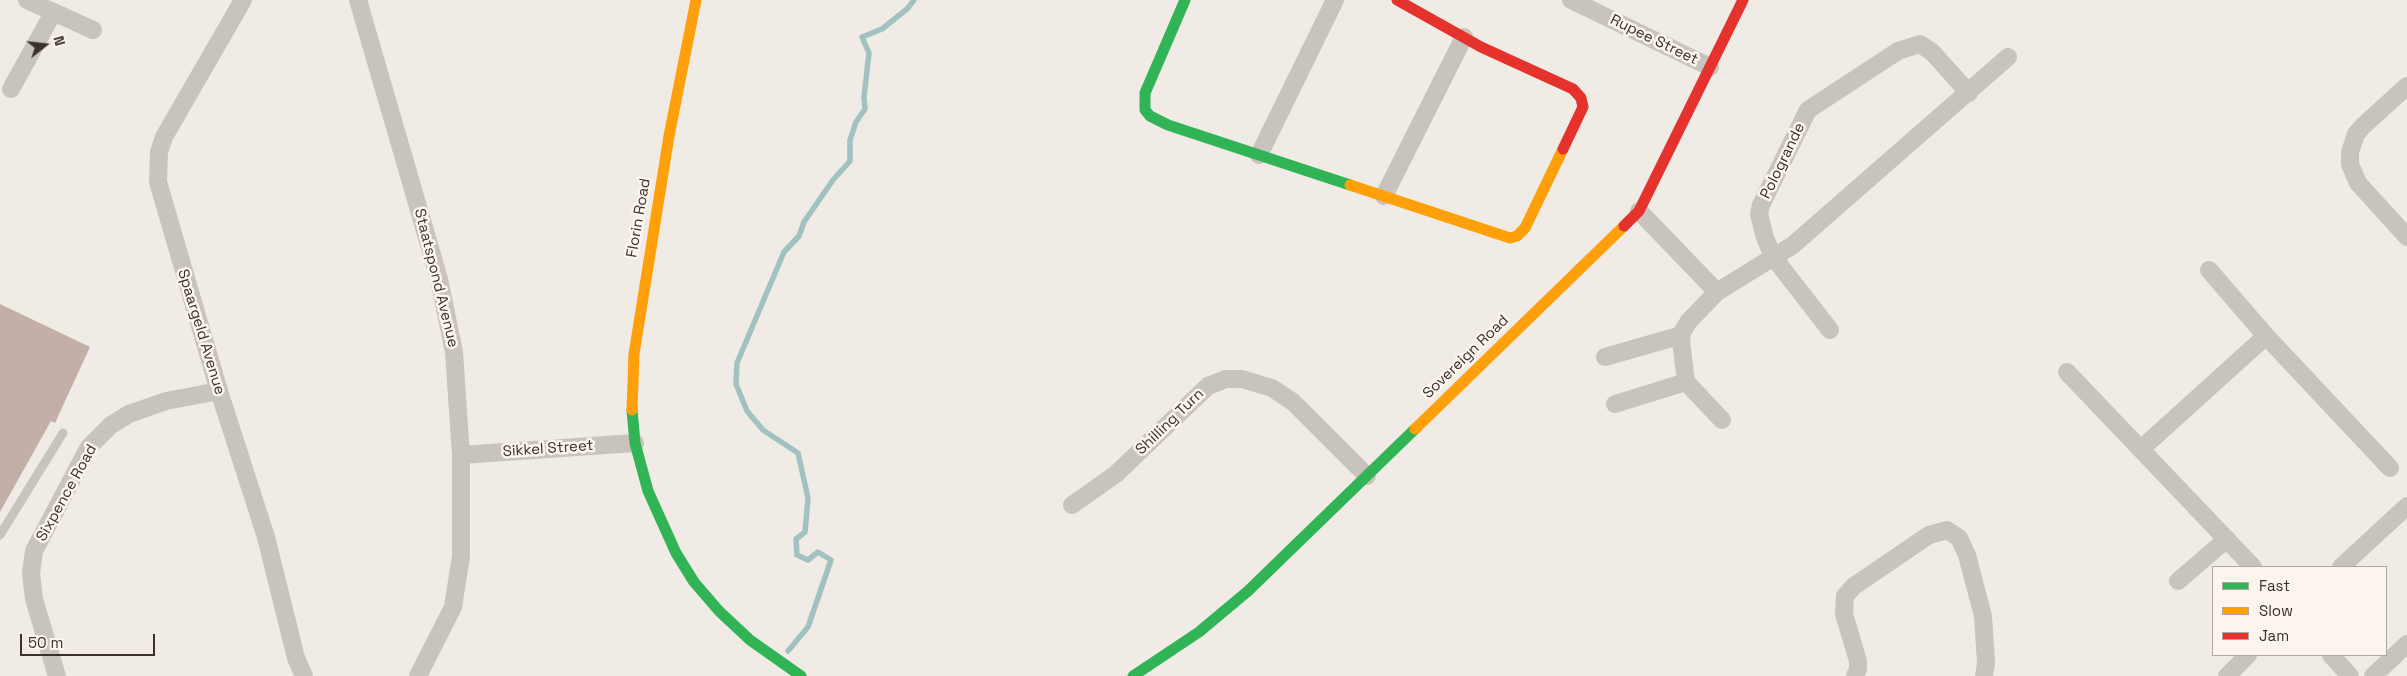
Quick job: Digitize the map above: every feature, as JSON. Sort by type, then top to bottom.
[{"type":"street","points":[[26,0],[93,30]]},
{"type":"street","name":"Spaargeld Avenue","points":[[243,0],[164,137],[159,152],[158,182],[219,391],[266,537],[296,658],[304,676]]},
{"type":"street","name":"Staatspond Avenue","points":[[358,0],[439,279],[454,352],[461,455],[461,556],[453,607],[418,676]]},
{"type":"street","name":"Florin Road","points":[[635,443],[632,415],[634,354],[668,136],[695,0]]},
{"type":"street","points":[[1185,0],[1145,93],[1145,110],[1158,121],[1510,238],[1517,236],[1525,228],[1583,107],[1581,98],[1574,89],[1464,37],[1397,0]]},
{"type":"street","points":[[1259,155],[1335,0]]},
{"type":"street","name":"Rupee Street","points":[[1571,0],[1710,67]]},
{"type":"street","name":"Sovereign Road","points":[[1133,676],[1223,614],[1639,211],[1743,0]]},
{"type":"street","points":[[11,89],[53,13]]},
{"type":"street","points":[[1384,196],[1464,37]]},
{"type":"street","name":"Pologrande","points":[[1830,330],[1774,258],[1761,224],[1761,204],[1808,110],[1834,91],[1861,78],[1898,51],[1910,45],[1920,44],[1932,52],[1968,93]]},
{"type":"street","points":[[1722,420],[1686,382],[1682,335],[1689,321],[1716,292],[1793,245],[2008,57]]},
{"type":"street","points":[[2407,86],[2362,126],[2356,134],[2350,152],[2350,164],[2358,183],[2407,237]]},
{"type":"street","points":[[1639,211],[1716,292]]},
{"type":"street","points":[[2209,270],[2266,336],[2390,468]]},
{"type":"street","points":[[1605,357],[1682,335]]},
{"type":"street","points":[[2141,449],[2266,336]]},
{"type":"street","points":[[2067,372],[2252,566]]},
{"type":"street","name":"Shilling Turn","points":[[1072,505],[1116,474],[1208,386],[1226,379],[1242,380],[1272,388],[1293,402],[1367,476]]},
{"type":"street","points":[[1616,404],[1686,382]]},
{"type":"street","name":"Sixpence Road","points":[[57,676],[34,599],[31,572],[34,551],[89,447],[111,425],[129,414],[166,401],[219,391]]},
{"type":"street","points":[[635,443],[648,491],[660,520],[676,553],[694,582],[719,611],[750,640],[777,661],[801,676]]},
{"type":"street","name":"Sikkel Street","points":[[461,455],[635,443]]},
{"type":"street","points":[[2342,566],[2407,506]]},
{"type":"street","points":[[1854,676],[1858,669],[1858,661],[1844,614],[1844,596],[1854,586],[1929,536],[1948,530],[1959,538],[1967,555],[1983,616],[1986,663],[1984,676]]},
{"type":"street","points":[[2178,581],[2227,539]]},
{"type":"street","points":[[2373,676],[2407,644]]},
{"type":"street","points":[[2226,675],[2247,656]]},
{"type":"street","points":[[2332,656],[2350,676]]},
{"type":"lane","points":[[0,535],[63,433]]},
{"type":"building","points":[[0,304],[90,347],[55,423],[51,421],[0,512]]},
{"type":"waterway","points":[[788,651],[808,627],[831,560],[818,552],[808,560],[797,555],[796,539],[805,532],[808,498],[798,453],[763,430],[747,411],[736,384],[737,363],[784,252],[799,236],[804,222],[833,180],[850,161],[850,140],[856,122],[865,109],[864,97],[869,53],[862,37],[882,29],[907,9],[914,0]]},
{"type":"traffic: fast","points":[[1185,0],[1145,93],[1145,110],[1150,116],[1168,125],[1350,185]]},
{"type":"traffic: fast","points":[[632,410],[635,443],[648,491],[676,553],[694,582],[719,611],[750,640],[801,676]]},
{"type":"traffic: fast","points":[[1133,676],[1199,632],[1248,591],[1415,429]]},
{"type":"traffic: slow","points":[[632,410],[634,354],[669,136],[696,0]]},
{"type":"traffic: slow","points":[[1350,185],[1510,238],[1517,236],[1525,228],[1563,149]]},
{"type":"traffic: slow","points":[[1415,429],[1624,226]]},
{"type":"traffic: jam","points":[[1397,0],[1481,47],[1573,89],[1581,98],[1583,107],[1563,149]]},
{"type":"traffic: jam","points":[[1624,226],[1639,211],[1743,0]]}]
